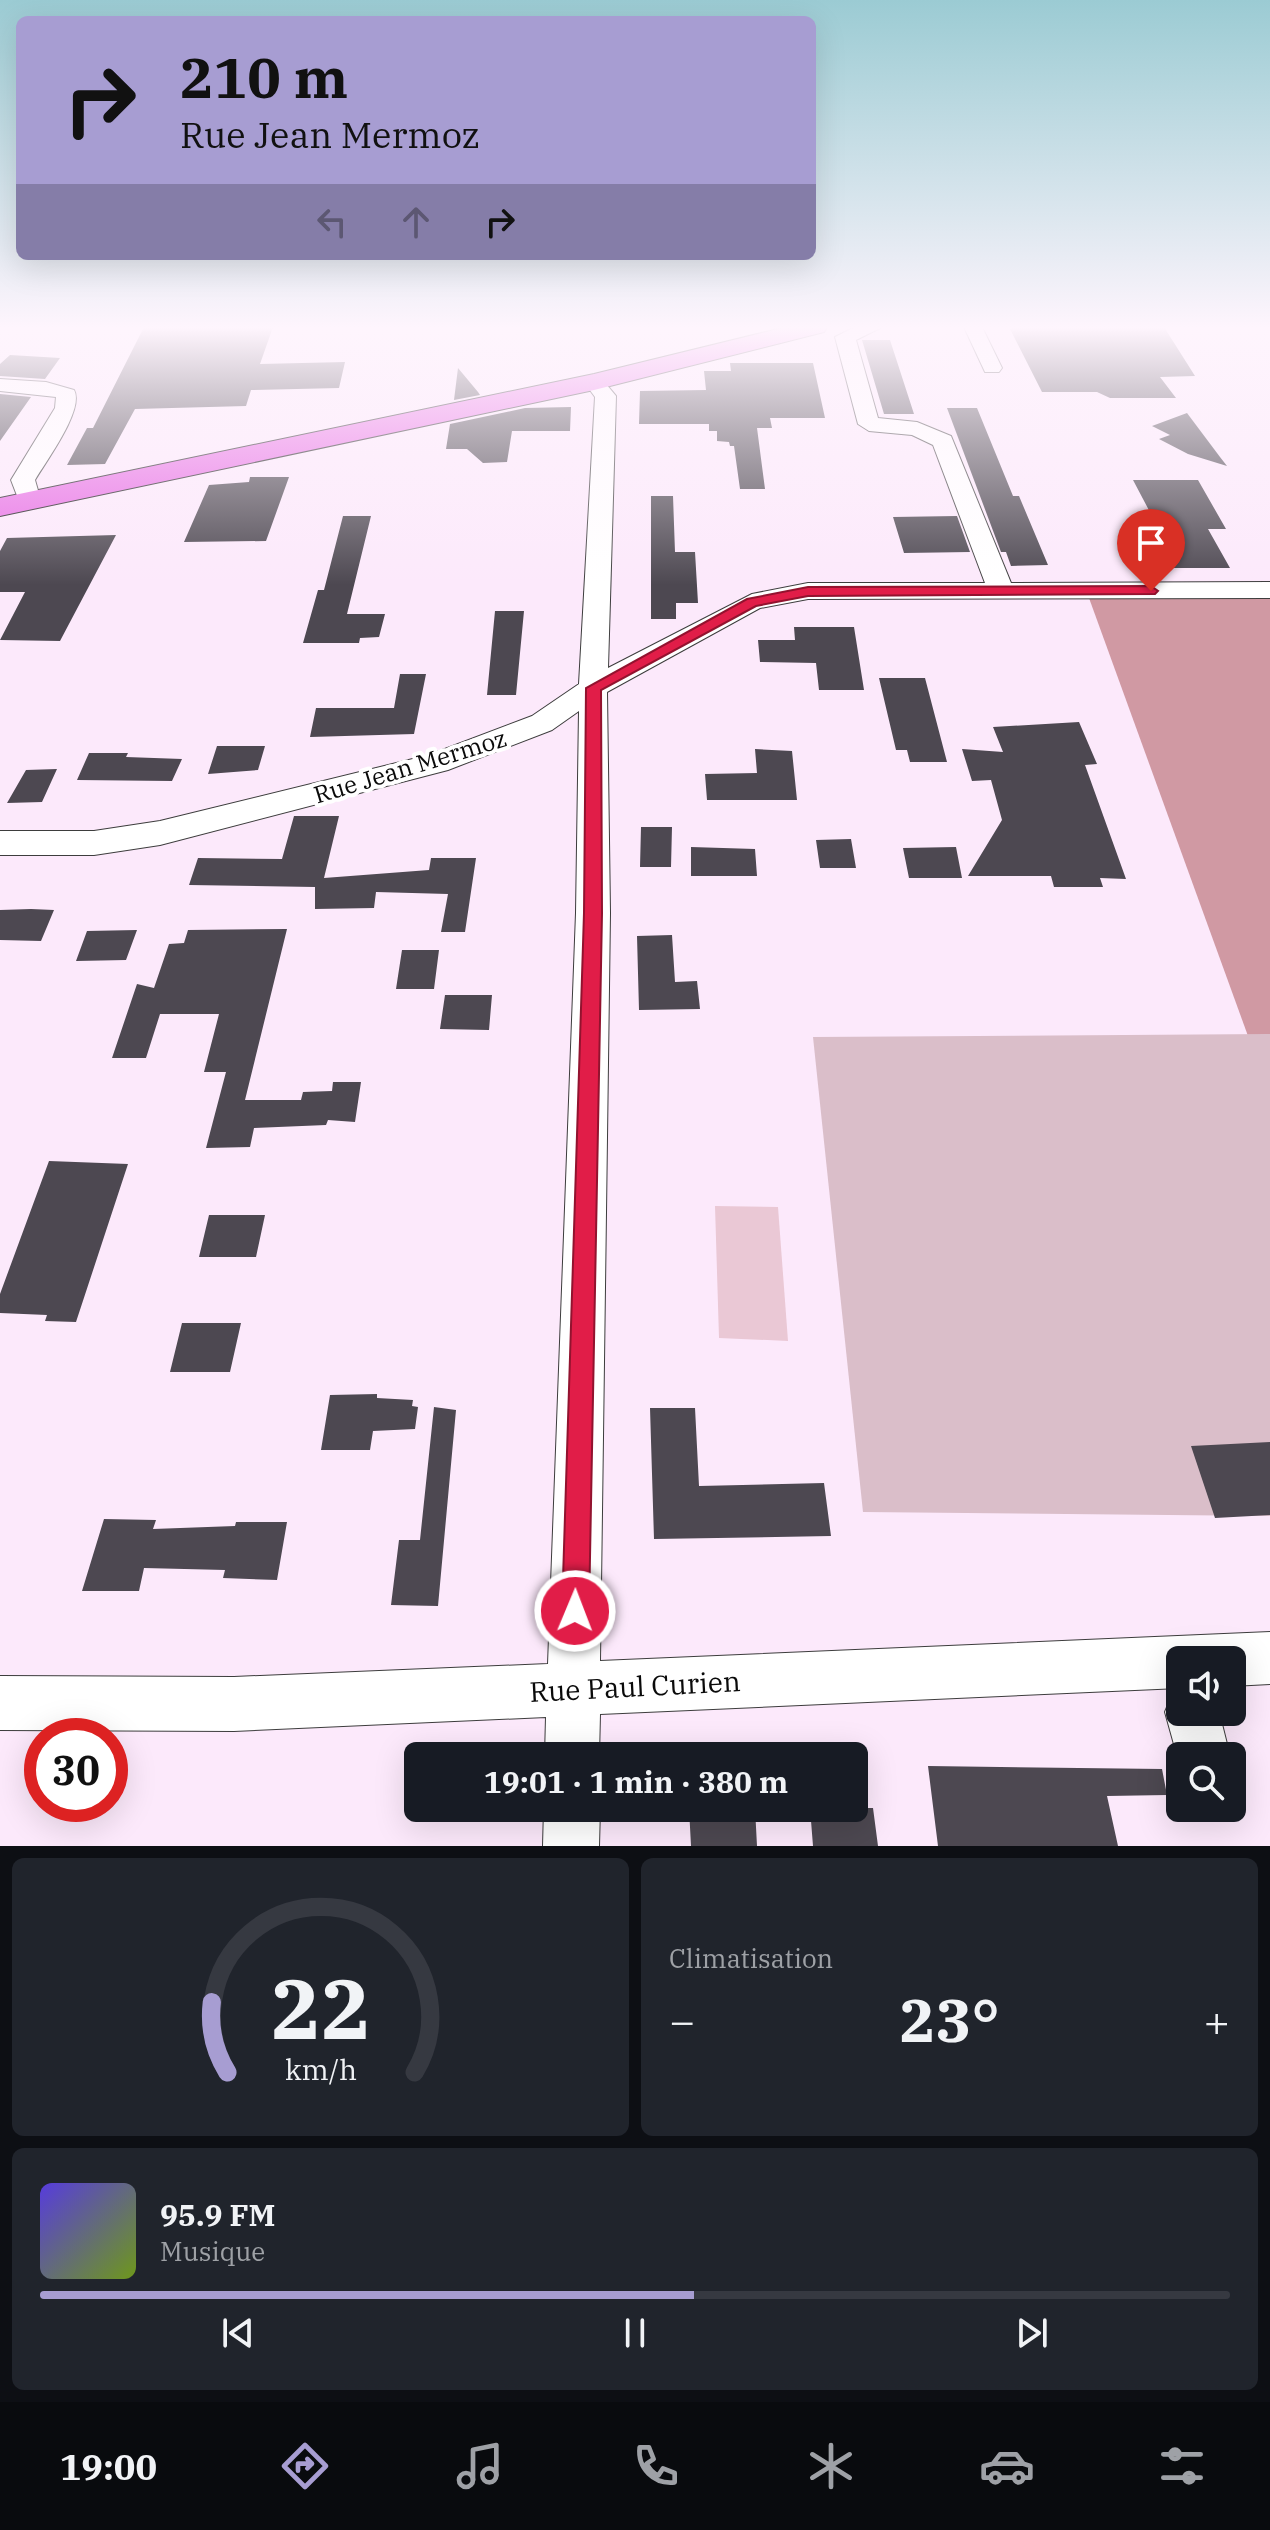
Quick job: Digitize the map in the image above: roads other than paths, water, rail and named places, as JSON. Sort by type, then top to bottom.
[{"type":"main road","points":[[0,507],[446,413]]},
{"type":"street","points":[[29,501],[23,480],[63,413]]},
{"type":"street","points":[[572,1742],[593,913],[593,688],[605,413]]},
{"type":"street","points":[[866,413],[869,424],[917,429],[943,441],[1001,591]]},
{"type":"street","name":"Rue Jean Mermoz","points":[[0,843],[94,843],[160,833],[403,773],[542,723],[593,688],[752,602],[808,591],[1270,590]]},
{"type":"street","name":"Rue Paul Curien","points":[[1246,1660],[1270,1658]]},
{"type":"street","name":"Rue Paul Curien","points":[[0,1703],[234,1704],[1166,1665]]},
{"type":"street","points":[[571,1846],[572,1822]]}]
